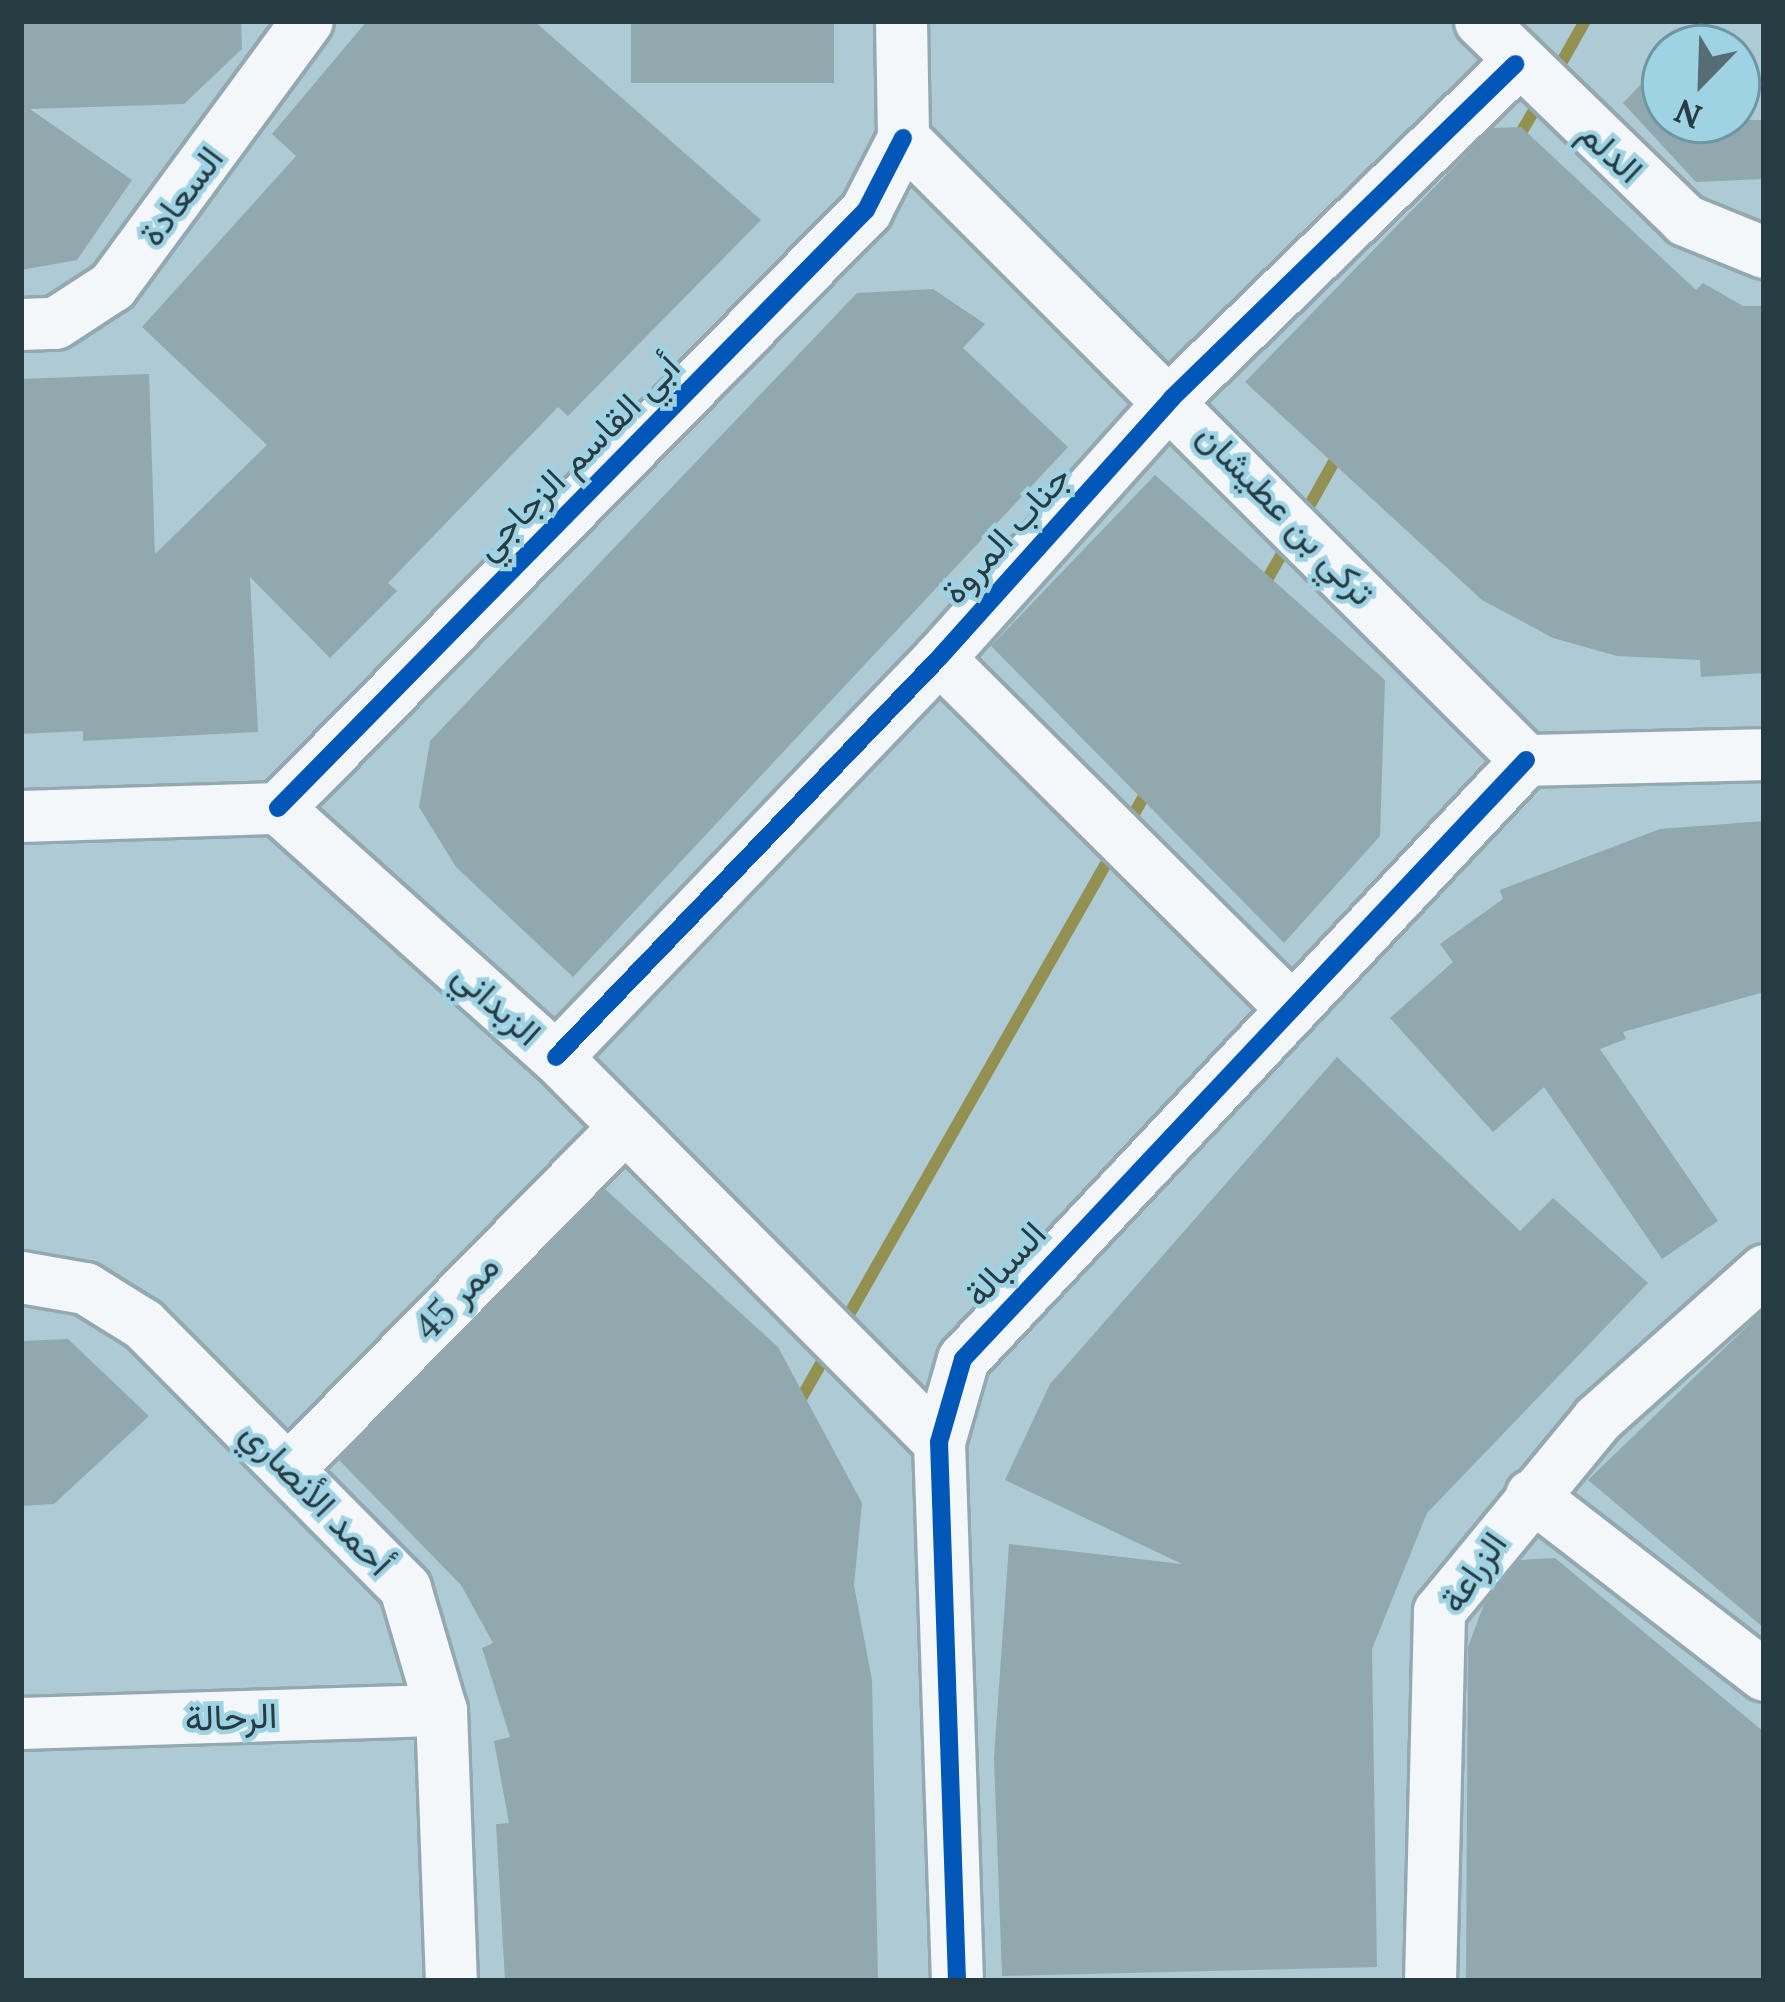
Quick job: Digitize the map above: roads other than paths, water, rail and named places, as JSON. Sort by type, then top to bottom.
[{"type":"street","name":"السعادة","points":[[21,324],[56,322],[112,286],[307,21]]},
{"type":"street","points":[[901,21],[903,137]]},
{"type":"street","name":"الدلم","points":[[1480,21],[1515,64],[1685,220],[1764,252]]},
{"type":"street","name":"جناب المروة","points":[[556,1057],[939,658],[1172,398],[1515,64]]},
{"type":"street","name":"تركي بن عطيشان","points":[[903,137],[1172,398],[1526,760]]},
{"type":"street","name":"أبي القاسم الزجاجي","points":[[278,808],[866,210],[903,137]]},
{"type":"street","points":[[939,658],[1289,1005]]},
{"type":"street","points":[[1526,760],[1764,754]]},
{"type":"street","name":"السبالة","points":[[957,1981],[940,1442],[963,1359],[1289,1005],[1526,760]]},
{"type":"street","points":[[21,816],[278,808]]},
{"type":"street","name":"الزبداني","points":[[278,808],[556,1057],[940,1442]]},
{"type":"street","name":"ممر 45","points":[[290,1467],[623,1128]]},
{"type":"street","name":"الزراعة","points":[[1430,1981],[1438,1611],[1531,1495],[1631,1386],[1764,1270]]},
{"type":"street","name":"أحمد الأنصاري","points":[[21,1277],[85,1288],[142,1324],[290,1467],[405,1588],[441,1710],[451,1981]]},
{"type":"street","points":[[1531,1495],[1764,1676]]},
{"type":"street","name":"الرحالة","points":[[21,1724],[441,1710]]},
{"type":"waterway","points":[[1555,74],[1585,21]]},
{"type":"waterway","points":[[1516,141],[1542,97]]},
{"type":"waterway","points":[[1303,517],[1340,451]]},
{"type":"waterway","points":[[1261,590],[1290,540]]},
{"type":"waterway","points":[[1128,825],[1150,785]]},
{"type":"waterway","points":[[843,1325],[1115,848]]},
{"type":"waterway","points":[[795,1409],[830,1348]]}]
